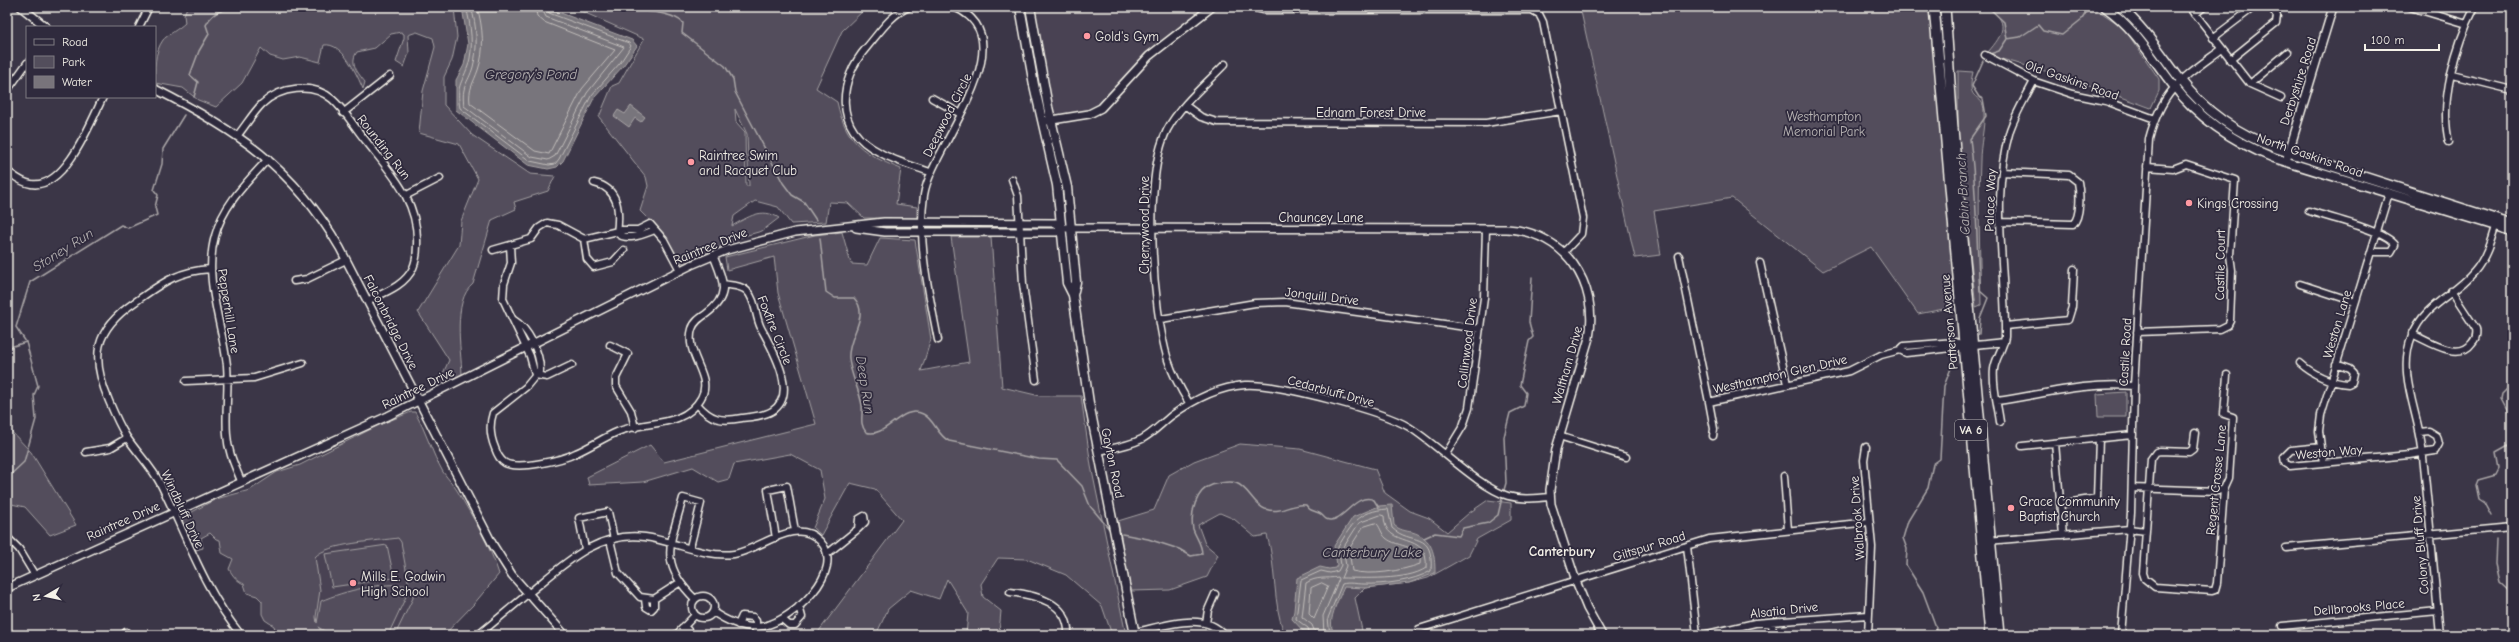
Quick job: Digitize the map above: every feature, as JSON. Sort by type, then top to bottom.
[{"type":"main road","name":"Gayton Road","points":[[1020,7],[1042,122],[1057,185],[1067,283],[1073,295],[1098,451],[1135,633]]},
{"type":"main road","name":"Gayton Road","points":[[1030,7],[1051,120],[1067,187],[1076,282],[1073,295]]},
{"type":"main road","name":"Patterson Avenue","points":[[1934,7],[1964,345],[1986,541],[1999,635]]},
{"type":"main road","name":"Patterson Avenue","points":[[1945,7],[1954,129],[1974,344],[1990,635]]},
{"type":"main road","name":"North Gaskins Road","points":[[2105,7],[2140,39],[2174,86],[2201,115],[2224,133],[2251,148],[2286,162],[2389,193],[2497,223],[2512,224]]},
{"type":"main road","name":"North Gaskins Road","points":[[2120,7],[2153,40],[2181,80],[2201,102],[2227,124],[2263,144],[2497,223],[2512,231]]},
{"type":"street","points":[[21,7],[45,26]]},
{"type":"street","points":[[140,26],[149,7]]},
{"type":"street","name":"Deepwood Circle","points":[[909,7],[892,19],[852,67],[845,85],[845,103],[850,124],[868,145],[878,152],[930,172]]},
{"type":"street","name":"Deepwood Circle","points":[[938,340],[925,270],[923,232],[924,196],[930,172],[961,114],[980,74],[982,52],[979,33],[974,22],[962,10],[954,7]]},
{"type":"street","points":[[1042,122],[1089,114],[1101,108],[1149,56],[1212,7]]},
{"type":"street","points":[[1251,7],[1277,9],[1534,9],[1539,14],[1543,22],[1583,224],[1580,234],[1564,252]]},
{"type":"street","points":[[2190,7],[2250,84],[2280,98]]},
{"type":"street","points":[[2195,14],[2204,7]]},
{"type":"street","points":[[2213,38],[2254,7]]},
{"type":"street","points":[[2230,60],[2278,19],[2271,7]]},
{"type":"street","name":"Derbyshire Road","points":[[2286,162],[2333,7]]},
{"type":"street","points":[[2410,7],[2467,24]]},
{"type":"street","points":[[2449,142],[2445,127],[2445,107],[2452,75],[2467,24],[2476,7]]},
{"type":"street","name":"Castile Road","points":[[2121,635],[2130,528],[2134,386],[2149,139],[2155,119],[2163,101],[2174,86],[2222,49]]},
{"type":"street","points":[[2250,84],[2288,52]]},
{"type":"street","name":"Old Gaskins Road","points":[[1985,55],[2034,80],[2067,93],[2106,101],[2155,119]]},
{"type":"street","name":"Cherrywood Drive","points":[[1189,403],[1168,359],[1160,319],[1155,277],[1154,179],[1157,158],[1168,129],[1186,106],[1225,64]]},
{"type":"street","points":[[7,91],[26,65]]},
{"type":"street","points":[[2452,75],[2512,90]]},
{"type":"street","points":[[344,113],[390,76]]},
{"type":"street","name":"Palace Way","points":[[2000,422],[1994,368],[2004,342],[2005,326],[2000,222],[2002,172],[2013,124],[2034,80]]},
{"type":"street","name":"Rounding Run","points":[[238,135],[261,105],[275,95],[291,90],[305,88],[320,92],[332,99],[344,113],[407,195],[417,228],[414,264],[408,276],[398,285],[367,301]]},
{"type":"street","name":"Falconbridge Drive","points":[[156,90],[216,120],[238,135],[268,159],[290,180],[313,208],[346,260],[483,530],[504,563],[528,594],[565,635]]},
{"type":"street","points":[[7,171],[18,179],[32,184],[42,184],[54,179],[62,171],[80,143],[103,98]]},
{"type":"street","points":[[932,98],[961,114]]},
{"type":"street","name":"Ednam Forest Drive","points":[[1186,106],[1201,117],[1217,122],[1486,123],[1561,111]]},
{"type":"street","name":"Pepperhill Lane","points":[[241,482],[231,456],[227,436],[228,380],[211,268],[213,243],[222,216],[239,192],[268,159]]},
{"type":"street","name":"Castile Court","points":[[2137,332],[2220,329],[2228,325],[2230,321],[2230,255],[2235,180],[2186,164],[2173,169],[2147,167]]},
{"type":"street","points":[[2000,222],[2073,224],[2077,219],[2079,190],[2078,182],[2069,175],[2002,172]]},
{"type":"street","points":[[407,195],[440,178]]},
{"type":"street","points":[[1012,179],[1017,189],[1023,284],[1036,380]]},
{"type":"street","points":[[594,183],[609,188],[616,200],[618,212],[617,233]]},
{"type":"street","name":"Weston Lane","points":[[2323,463],[2320,422],[2331,380],[2389,193]]},
{"type":"street","points":[[2309,211],[2377,232],[2392,240],[2395,245],[2394,249],[2385,254],[2371,252]]},
{"type":"street","name":"Raintree Drive","points":[[7,588],[34,574],[418,402],[680,270],[713,255],[780,235],[844,227],[884,222],[1056,223],[1062,228],[1056,232],[885,232],[844,227]]},
{"type":"street","points":[[493,250],[531,238],[542,226],[551,223],[584,239],[617,233],[622,230],[638,230],[650,224],[680,270]]},
{"type":"street","name":"Colony Bluff Drive","points":[[2440,635],[2423,454],[2420,432],[2406,373],[2407,350],[2412,334],[2428,309],[2470,277],[2484,258],[2497,223]]},
{"type":"street","name":"Chauncey Lane","points":[[1062,228],[1516,230],[1530,232],[1548,240],[1564,252]]},
{"type":"street","name":"Collinwood Drive","points":[[1446,454],[1466,419],[1480,329],[1485,282],[1486,229]]},
{"type":"street","points":[[617,233],[622,236],[635,237],[655,230]]},
{"type":"street","points":[[584,239],[587,259],[594,267],[613,262],[624,250]]},
{"type":"street","points":[[510,245],[511,263],[504,281],[503,294],[505,304],[514,320],[522,324],[530,346],[540,362],[540,370],[526,387],[493,413],[490,424],[491,437],[495,450],[503,462],[520,465],[565,457],[617,431],[677,418],[697,404],[705,387],[691,348],[692,329],[698,320],[717,304],[723,292],[723,284],[713,255]]},
{"type":"street","name":"Waltham Drive","points":[[1564,252],[1577,268],[1587,288],[1591,320],[1589,338],[1559,436],[1554,459],[1550,497],[1576,581],[1587,608],[1602,635]]},
{"type":"street","points":[[1679,256],[1709,402],[1714,429],[1713,436]]},
{"type":"street","points":[[294,281],[307,279],[346,260]]},
{"type":"street","points":[[1760,263],[1787,384]]},
{"type":"street","name":"Windbluff Drive","points":[[211,268],[184,272],[165,281],[118,314],[103,334],[98,351],[98,372],[127,438],[157,477],[211,593],[241,635]]},
{"type":"street","points":[[2005,326],[2068,320],[2072,307],[2074,269]]},
{"type":"street","name":"Foxfire Circle","points":[[697,404],[708,416],[725,421],[769,412],[778,406],[783,394],[778,357],[760,326],[752,299],[744,289],[723,284]]},
{"type":"street","points":[[2300,284],[2356,302]]},
{"type":"street","points":[[2412,334],[2454,352],[2466,349],[2472,345],[2476,336],[2476,329],[2451,291]]},
{"type":"street","name":"Jonquill Drive","points":[[1160,319],[1255,303],[1284,302],[1480,329]]},
{"type":"street","name":"Westhampton Glen Drive","points":[[1709,402],[1849,371],[1881,355],[1900,350],[1904,346],[1955,342],[1964,345]]},
{"type":"street","points":[[1964,345],[2004,342]]},
{"type":"street","points":[[610,345],[628,354],[616,378],[616,386],[631,411],[635,428]]},
{"type":"street","points":[[186,381],[228,380],[266,375],[303,363]]},
{"type":"street","points":[[2300,363],[2307,370],[2331,380],[2348,384],[2354,378],[2350,369],[2336,364]]},
{"type":"street","points":[[535,375],[548,377],[572,365]]},
{"type":"street","name":"Regent Crosse Lane","points":[[2146,531],[2143,573],[2149,584],[2155,587],[2215,590],[2217,583],[2224,489],[2229,478],[2233,417],[2224,414],[2227,375]]},
{"type":"street","name":"Cedarbluff Drive","points":[[1098,451],[1131,444],[1143,438],[1189,403],[1210,393],[1231,387],[1254,385],[1271,387],[1392,419],[1411,428],[1501,493],[1520,498],[1550,497]]},
{"type":"street","points":[[1997,402],[2043,395],[2054,390],[2096,385],[2134,386]]},
{"type":"street","points":[[2420,432],[2432,432],[2439,441],[2435,451],[2423,454]]},
{"type":"street","points":[[1986,541],[2130,528],[2146,531],[2149,465],[2156,452],[2178,450],[2188,452],[2193,449],[2195,433]]},
{"type":"street","points":[[2022,446],[2133,434]]},
{"type":"street","points":[[1559,436],[1626,457]]},
{"type":"street","points":[[86,452],[110,448],[127,438]]},
{"type":"street","points":[[2060,504],[2097,498],[2099,438]]},
{"type":"street","points":[[2055,442],[2063,535]]},
{"type":"street","name":"Walbrook Drive","points":[[1866,446],[1864,460],[1872,547],[1868,635]]},
{"type":"street","name":"Weston Way","points":[[2321,447],[2291,450],[2284,457],[2284,461],[2290,466],[2423,454]]},
{"type":"street","points":[[1784,476],[1788,530]]},
{"type":"street","points":[[776,538],[768,490],[787,486],[795,531]]},
{"type":"street","points":[[2132,488],[2218,491],[2224,489]]},
{"type":"street","points":[[690,547],[701,503],[683,498],[670,542],[670,559],[679,583],[694,599]]},
{"type":"street","points":[[585,549],[579,518],[608,512],[618,573],[628,586],[645,599],[654,599],[679,583]]},
{"type":"street","name":"Giltspur Road","points":[[1419,629],[1720,537],[1869,522]]},
{"type":"street","points":[[2286,548],[2512,526]]},
{"type":"street","points":[[827,554],[858,529]]},
{"type":"street","points":[[478,635],[568,560],[585,549],[612,539],[638,536],[714,553],[732,554],[745,551],[795,531],[815,536],[823,545],[827,554],[828,564],[824,577],[799,606],[782,619],[765,626],[756,627],[738,625],[713,612]]},
{"type":"street","points":[[7,537],[19,549],[34,574]]},
{"type":"street","points":[[1687,546],[1697,635]]},
{"type":"street","points":[[1010,592],[1033,595],[1053,604],[1064,617],[1068,635]]},
{"type":"street","points":[[1206,623],[1208,610],[1215,594]]},
{"type":"street","points":[[702,595],[710,598],[714,604],[713,612],[710,616],[703,618],[695,615],[692,608],[694,599],[702,595]]},
{"type":"street","points":[[645,599],[646,607],[651,610],[654,607],[654,599]]},
{"type":"street","points":[[782,619],[789,625],[795,625],[802,617],[799,606]]},
{"type":"street","name":"Dellbrooks Place","points":[[2282,626],[2438,611]]},
{"type":"street","name":"Alsatia Drive","points":[[1703,635],[1738,626],[1868,614]]},
{"type":"street","points":[[676,635],[695,615]]},
{"type":"street","points":[[738,625],[741,618],[746,616],[755,618],[756,635]]},
{"type":"street","points":[[1135,633],[1191,622],[1213,625],[1224,635]]},
{"type":"street","points":[[1772,622],[1773,635]]},
{"type":"street","points":[[684,626],[692,635]]},
{"type":"shaded area","points":[[1033,7],[1206,7],[1140,61],[1108,97],[1096,106],[1080,112],[1053,114]]},
{"type":"shaded area","name":"Mills E. Godwin High School","points":[[417,521],[420,635],[295,635],[282,537]]},
{"type":"green space","points":[[187,7],[454,7],[457,37],[452,60],[444,77],[444,105],[472,135],[530,174],[555,176],[548,191],[514,202],[516,209],[492,220],[473,284],[466,292],[462,302],[459,326],[462,374],[437,387],[449,360],[418,312],[459,245],[461,221],[478,179],[459,144],[419,133],[423,91],[435,47],[433,38],[417,32],[408,35],[409,53],[404,67],[396,62],[404,38],[404,34],[401,32],[391,34],[375,48],[357,52],[354,64],[355,68],[365,82],[363,89],[353,68],[343,54],[331,45],[324,45],[320,62],[300,57],[283,60],[270,56],[261,48],[242,83],[216,107],[198,100],[183,88],[156,83],[156,61],[160,45],[165,38],[185,23],[184,15]]},
{"type":"green space","points":[[572,7],[867,7],[842,31],[816,88],[837,102],[846,128],[858,145],[877,158],[901,169],[896,204],[917,207],[917,219],[864,218],[848,203],[829,202],[826,222],[791,224],[778,207],[755,201],[734,216],[732,226],[755,214],[767,213],[779,218],[762,231],[744,236],[685,263],[679,262],[660,231],[640,211],[648,186],[646,177],[599,117],[612,86],[619,83],[644,39]],"holes":[[[735,109],[747,134],[749,186],[746,186],[745,132],[736,122]]]},
{"type":"green space","name":"Westhampton Memorial Park","points":[[1580,7],[1931,7],[1952,239],[1954,307],[1918,314],[1871,247],[1823,271],[1732,198],[1654,211],[1661,255],[1635,258]]},
{"type":"green space","points":[[1986,7],[2093,7],[2123,27],[2159,79],[2159,91],[2151,108],[2070,78],[1998,58],[1988,52],[2001,34],[2002,23],[1994,12]]},
{"type":"green space","points":[[1958,71],[1973,72],[1971,89],[1973,94],[1981,102],[1984,112],[1979,179],[1981,305],[1976,307],[1958,139]]},
{"type":"green space","points":[[842,232],[851,264],[867,265],[880,238],[915,240],[931,339],[921,371],[969,362],[951,237],[991,237],[1002,387],[1040,396],[1081,396],[1091,466],[1126,635],[1112,635],[1102,606],[1066,575],[1027,559],[998,558],[981,584],[983,597],[1001,611],[999,633],[1020,635],[966,635],[968,613],[947,579],[939,599],[911,590],[888,609],[876,635],[816,635],[902,520],[875,489],[850,483],[821,535],[813,528],[825,499],[820,470],[790,454],[734,464],[729,479],[718,482],[693,467],[643,482],[589,485],[587,477],[650,445],[664,462],[816,424],[778,293],[774,257],[727,270],[725,257],[815,235]]},
{"type":"green space","points":[[2126,392],[2126,417],[2098,417],[2097,394]]},
{"type":"green space","points":[[411,412],[415,412],[439,465],[456,489],[481,532],[499,574],[473,605],[444,635],[395,635],[413,598],[413,592],[410,588],[388,635],[331,635],[318,627],[325,635],[277,635],[274,626],[265,620],[262,614],[262,601],[257,596],[247,593],[244,584],[237,580],[229,569],[233,559],[222,553],[220,540],[216,539],[210,533],[201,538],[203,548],[196,550],[182,524],[183,517],[216,499],[250,490],[277,472],[300,465],[379,425]],"holes":[[[398,538],[401,542],[409,586],[388,585],[364,588],[321,601],[317,623],[316,617],[320,590],[315,557],[321,552],[354,543]]]},
{"type":"green space","points":[[7,427],[31,452],[76,525],[50,535],[25,507],[7,503]]},
{"type":"green space","points":[[1240,444],[1300,449],[1375,469],[1385,493],[1410,511],[1429,518],[1447,532],[1469,513],[1488,500],[1511,503],[1511,520],[1477,539],[1469,555],[1428,578],[1409,583],[1365,588],[1355,598],[1363,635],[1285,635],[1278,611],[1272,560],[1267,535],[1255,537],[1234,519],[1220,513],[1198,525],[1205,544],[1218,555],[1207,577],[1170,590],[1131,591],[1118,521],[1154,510],[1169,475],[1194,461]]},
{"type":"green space","points":[[387,545],[394,578],[332,587],[325,554]]},
{"type":"water","name":"Gregory's Pond","points":[[462,7],[545,7],[632,40],[637,46],[623,66],[594,98],[563,161],[557,167],[548,169],[528,165],[456,110],[456,80],[464,65],[468,44]]},
{"type":"water","points":[[631,106],[645,117],[641,122],[635,118],[629,127],[614,116],[618,110],[625,114]]},
{"type":"water","name":"Canterbury Lake","points":[[1392,505],[1394,525],[1405,531],[1419,535],[1429,543],[1433,553],[1435,573],[1409,583],[1365,588],[1344,587],[1336,605],[1331,625],[1336,635],[1307,635],[1292,619],[1297,578],[1320,567],[1329,569],[1335,568],[1337,565],[1334,546],[1353,517],[1379,506]]},
{"type":"waterway","name":"Stoney Run","points":[[194,97],[198,82],[190,75],[199,51],[209,34],[206,25],[214,14],[220,11],[232,9],[253,10],[253,7]]},
{"type":"waterway","name":"Deep Run","points":[[617,7],[662,14],[678,19],[683,23],[682,33],[725,66],[733,79],[735,92],[783,183],[792,195],[804,202],[816,220]]},
{"type":"waterway","name":"Cabin Branch","points":[[1988,7],[2004,22],[2007,39],[1999,51],[1990,54]]},
{"type":"waterway","points":[[2007,39],[2020,37],[2038,25],[2043,31],[2062,35],[2082,19],[2089,8]]},
{"type":"waterway","name":"Cabin Branch","points":[[1979,334],[1980,318],[1988,298],[1980,291],[1974,177],[1970,139],[1986,116],[1983,99],[1979,97],[1972,86],[1983,61]]},
{"type":"waterway","name":"Stoney Run","points":[[7,478],[24,462],[36,419],[34,395],[38,386],[26,342],[16,327],[30,282],[121,225],[128,228],[157,215],[155,207],[158,195],[154,190],[162,164],[163,149],[184,115]]},
{"type":"waterway","name":"Deep Run","points":[[820,238],[826,292],[835,298],[854,298],[859,305],[859,319],[851,342],[849,358],[851,370],[861,400],[862,423],[866,432],[873,433],[880,431],[908,413],[915,412],[927,416],[941,435],[949,441],[1039,459],[1057,460],[1082,486],[1090,506],[1110,530]]},
{"type":"waterway","points":[[1504,490],[1506,483],[1504,437],[1510,413],[1524,406],[1526,393],[1520,385],[1529,341],[1533,337],[1529,322],[1532,277]]},
{"type":"waterway","points":[[7,348],[26,342]]},
{"type":"waterway","name":"Cabin Branch","points":[[1935,635],[1936,627],[1923,592],[1906,565],[1907,549],[1903,538],[1908,521],[1928,488],[1933,464],[1940,459],[1944,386],[1955,358]]},
{"type":"waterway","points":[[2510,415],[2501,398],[2502,393],[2509,386],[2509,379],[2512,378]]},
{"type":"waterway","points":[[2512,412],[2512,426]]},
{"type":"waterway","points":[[2492,516],[2485,503],[2479,499],[2476,485],[2478,480],[2496,475],[2499,469],[2496,452],[2512,443]]},
{"type":"waterway","name":"Deep Run","points":[[1122,534],[1148,539],[1179,549],[1191,556],[1202,554],[1202,550],[1192,523],[1195,503],[1206,488],[1215,484],[1227,482],[1233,482],[1240,485],[1257,504],[1265,509],[1282,510],[1296,505],[1306,505],[1310,509],[1320,513],[1326,519],[1332,520],[1338,518],[1361,500],[1374,500],[1379,508]]},
{"type":"waterway","points":[[1424,538],[1435,533],[1459,536],[1463,528],[1488,523],[1498,515],[1502,498]]},
{"type":"waterway","points":[[2496,540],[2495,564],[2499,582],[2512,594]]},
{"type":"place","name":"Gold's Gym","points":[[1087,36]]},
{"type":"place","name":"Raintree Swim and Racquet Club","points":[[691,162]]},
{"type":"place","name":"Kings Crossing","points":[[2189,203]]},
{"type":"place","name":"Grace Community Baptist Church","points":[[2011,508]]},
{"type":"place","name":"Mills E. Godwin High School","points":[[353,583]]},
{"type":"district","name":"Canterbury","points":[[1562,551]]}]
